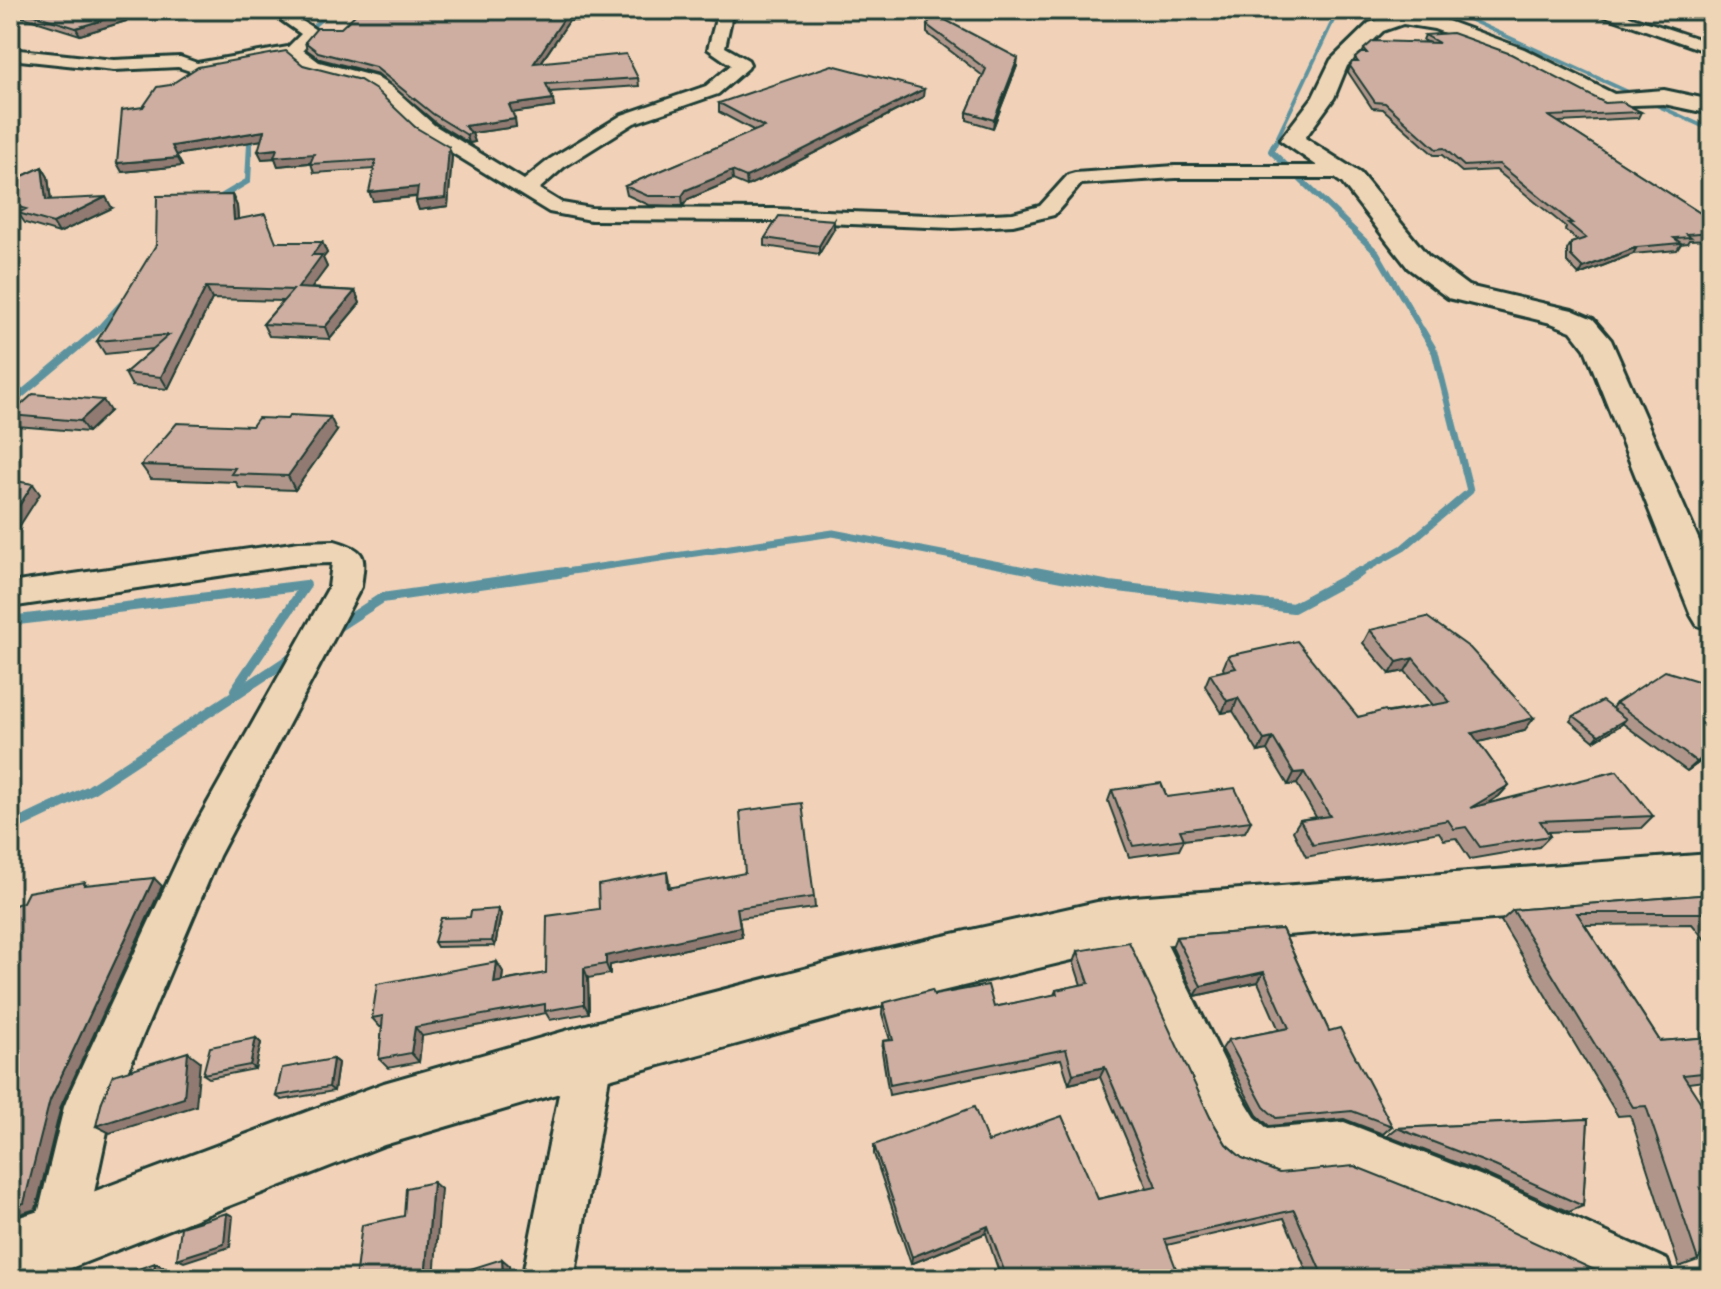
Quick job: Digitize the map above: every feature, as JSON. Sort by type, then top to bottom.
[{"type":"main road","points":[[34,1246],[384,1114],[590,1054],[858,983],[1134,922],[1711,878]]},
{"type":"street","points":[[275,10],[310,33],[303,59]]},
{"type":"street","points":[[526,189],[557,163],[628,119],[712,90],[742,64],[716,49],[724,15],[678,10]]},
{"type":"street","points":[[1596,10],[1711,48]]},
{"type":"street","points":[[1711,107],[1664,97],[1611,101],[1504,48],[1438,24],[1412,18],[1393,19],[1376,27],[1338,64],[1323,98],[1292,140],[1351,178],[1418,262],[1458,292],[1561,316],[1582,325],[1600,347],[1711,615]]},
{"type":"street","points":[[10,54],[114,65],[180,62],[196,68],[303,59],[370,81],[427,129],[556,208],[591,214],[774,215],[953,222],[1013,219],[1047,211],[1075,179],[1112,175],[1343,172]]},
{"type":"street","points":[[10,595],[299,553],[335,552],[349,558],[345,587],[290,682],[221,813],[294,678],[202,850],[88,1107],[34,1246]]},
{"type":"street","points":[[1134,922],[1222,1108],[1238,1134],[1253,1148],[1270,1154],[1285,1154],[1344,1147],[1464,1194],[1648,1279]]},
{"type":"street","points":[[548,1279],[590,1054]]},
{"type":"building","points":[[19,10],[106,10],[123,14],[76,28]]},
{"type":"building","points":[[484,10],[600,10],[599,13],[567,14],[534,63],[626,54],[638,78],[546,84],[553,99],[509,105],[515,119],[464,126],[472,133],[467,135],[433,114],[375,67],[318,52],[305,42],[317,28],[341,28],[358,12],[484,13]]},
{"type":"building","points":[[934,14],[1018,58],[994,120],[967,112],[986,69],[927,25]]},
{"type":"building","points":[[1452,33],[1511,54],[1605,103],[1622,102],[1641,112],[1549,116],[1711,220],[1711,232],[1674,238],[1681,243],[1637,247],[1583,268],[1571,256],[1571,243],[1586,238],[1568,223],[1572,223],[1499,164],[1464,166],[1444,148],[1436,149],[1385,103],[1375,102],[1350,66],[1352,62],[1358,62],[1355,58],[1361,53],[1367,53],[1364,49],[1373,41],[1439,43],[1425,35]]},
{"type":"building","points":[[286,51],[303,65],[360,80],[376,90],[415,127],[449,147],[445,198],[416,201],[418,187],[369,192],[376,160],[310,164],[314,154],[274,157],[277,149],[258,151],[264,131],[172,146],[178,158],[117,163],[122,110],[143,107],[157,87],[170,85],[198,67]]},
{"type":"building","points":[[832,65],[924,89],[746,177],[732,171],[686,190],[682,196],[648,196],[625,186],[764,127],[719,103]]},
{"type":"building","points":[[42,167],[46,200],[106,197],[53,223],[18,213],[26,209],[10,205],[10,182]]},
{"type":"building","points":[[232,195],[234,220],[265,214],[276,242],[322,242],[312,255],[322,255],[298,288],[355,291],[325,327],[263,324],[293,290],[206,287],[161,377],[125,373],[169,335],[97,341],[156,245],[157,196]]},
{"type":"building","points":[[779,216],[834,220],[819,246],[765,238]]},
{"type":"building","points":[[33,394],[103,400],[80,421],[10,415]]},
{"type":"building","points":[[290,415],[330,417],[288,476],[231,474],[235,468],[141,465],[177,423],[252,426],[258,418],[287,419]]},
{"type":"building","points":[[10,480],[33,484],[10,520]]},
{"type":"building","points":[[1427,617],[1470,648],[1534,718],[1472,733],[1509,785],[1470,808],[1617,771],[1653,816],[1540,821],[1550,836],[1480,847],[1466,827],[1454,829],[1448,820],[1313,845],[1300,820],[1330,816],[1304,772],[1294,773],[1273,738],[1264,740],[1238,698],[1227,701],[1210,674],[1236,668],[1228,656],[1297,641],[1358,717],[1385,710],[1388,713],[1450,702],[1413,658],[1397,662],[1370,630]]},
{"type":"building","points":[[1665,671],[1711,685],[1711,751],[1697,762],[1616,703]]},
{"type":"building","points":[[1602,701],[1626,719],[1599,735],[1574,716]]},
{"type":"building","points":[[1161,783],[1167,797],[1235,788],[1251,821],[1180,830],[1184,839],[1133,846],[1112,790]]},
{"type":"building","points":[[802,803],[814,897],[737,908],[740,927],[606,956],[606,964],[584,968],[584,1004],[545,1011],[545,1004],[415,1027],[411,1053],[379,1059],[383,1016],[372,1018],[377,984],[497,962],[494,983],[546,973],[547,916],[599,909],[598,885],[667,872],[668,888],[745,873],[740,811]]},
{"type":"building","points":[[154,878],[50,1100],[24,1203],[10,1208],[10,907],[23,902],[28,892],[85,882],[84,885]]},
{"type":"building","points":[[1711,894],[1711,917],[1707,913],[1577,913],[1660,1041],[1711,1037],[1711,1072],[1683,1075],[1711,1118],[1711,1239],[1698,1260],[1646,1106],[1633,1107],[1513,910]]},
{"type":"building","points":[[498,909],[492,941],[434,942],[441,918],[470,917],[471,911]]},
{"type":"building","points":[[1282,929],[1329,1031],[1340,1028],[1392,1126],[1352,1111],[1276,1118],[1264,1107],[1228,1040],[1289,1028],[1264,972],[1201,986],[1176,937]]},
{"type":"building","points":[[1129,942],[1210,1117],[1226,1144],[1242,1158],[1279,1173],[1354,1166],[1462,1209],[1605,1275],[1636,1275],[1644,1279],[1324,1279],[1294,1210],[1165,1239],[1180,1279],[999,1279],[1006,1276],[988,1226],[912,1257],[874,1145],[974,1107],[988,1142],[1062,1116],[1098,1199],[1156,1186],[1105,1067],[1073,1074],[1066,1049],[890,1085],[883,1041],[893,1040],[883,1003],[932,990],[934,995],[988,985],[994,1007],[1057,994],[1056,990],[1089,983],[1078,951]]},
{"type":"building","points":[[256,1038],[250,1065],[203,1074],[210,1047]]},
{"type":"building","points":[[188,1052],[184,1098],[96,1126],[113,1075]]},
{"type":"building","points":[[333,1059],[329,1087],[276,1096],[282,1068]]},
{"type":"building","points":[[1588,1119],[1583,1206],[1495,1166],[1397,1128]]},
{"type":"building","points":[[433,1182],[425,1279],[355,1279],[362,1225],[404,1216],[406,1188]]},
{"type":"building","points":[[227,1213],[224,1244],[177,1259],[181,1227]]},
{"type":"building","points":[[502,1259],[503,1279],[439,1279]]},
{"type":"building","points":[[155,1263],[153,1279],[107,1279],[122,1275]]},
{"type":"waterway","points":[[312,27],[330,12],[326,10]]},
{"type":"waterway","points":[[1274,145],[1338,10]]},
{"type":"waterway","points":[[1439,10],[1462,16],[1711,130]]},
{"type":"waterway","points":[[249,145],[250,133]]},
{"type":"waterway","points":[[216,200],[248,181],[250,143]]},
{"type":"waterway","points":[[1274,145],[1271,151],[1377,253],[1423,332]]},
{"type":"waterway","points":[[97,331],[124,301]]},
{"type":"waterway","points":[[1356,574],[1403,548],[1470,491],[1435,352],[1422,330]]},
{"type":"waterway","points":[[10,404],[97,331]]},
{"type":"waterway","points":[[554,574],[833,533],[1046,574]]},
{"type":"waterway","points":[[554,574],[565,572]]},
{"type":"waterway","points":[[1035,572],[1110,586],[1293,608],[1360,572]]},
{"type":"waterway","points":[[333,630],[382,598],[554,574]]},
{"type":"waterway","points":[[10,621],[306,585],[235,690]]},
{"type":"waterway","points":[[10,828],[90,790],[297,654]]}]
